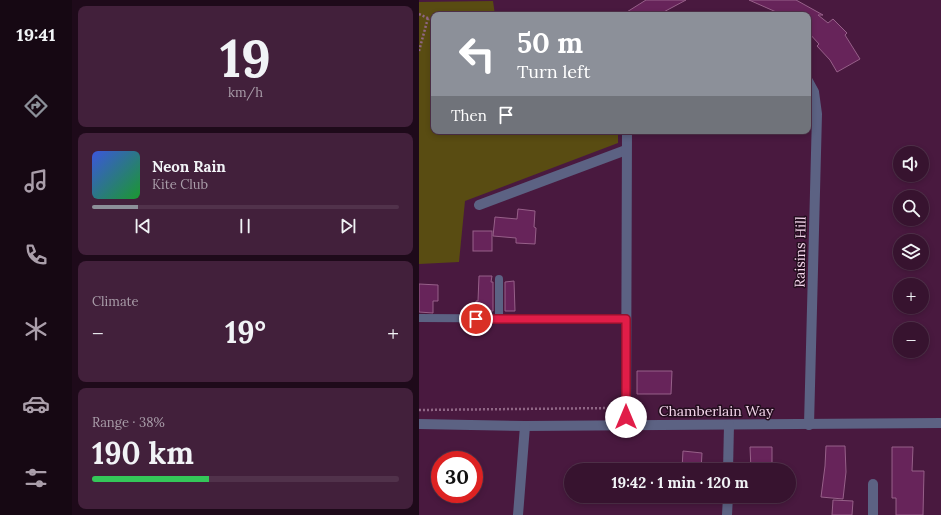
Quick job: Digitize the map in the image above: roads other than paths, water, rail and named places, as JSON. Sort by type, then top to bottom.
[{"type":"street","name":"Raisins Hill","points":[[809,425],[817,114],[811,88]]},
{"type":"street","points":[[626,425],[627,134]]},
{"type":"street","points":[[479,205],[626,150]]},
{"type":"street","name":"Chamberlain Way","points":[[419,424],[525,426],[941,423]]},
{"type":"street","points":[[728,463],[729,425]]},
{"type":"street","points":[[518,515],[525,426]]},
{"type":"street","points":[[873,484],[873,515]]},
{"type":"street","points":[[727,515],[728,503]]},
{"type":"lane","points":[[499,279],[499,319]]},
{"type":"lane","points":[[419,318],[626,319]]}]
